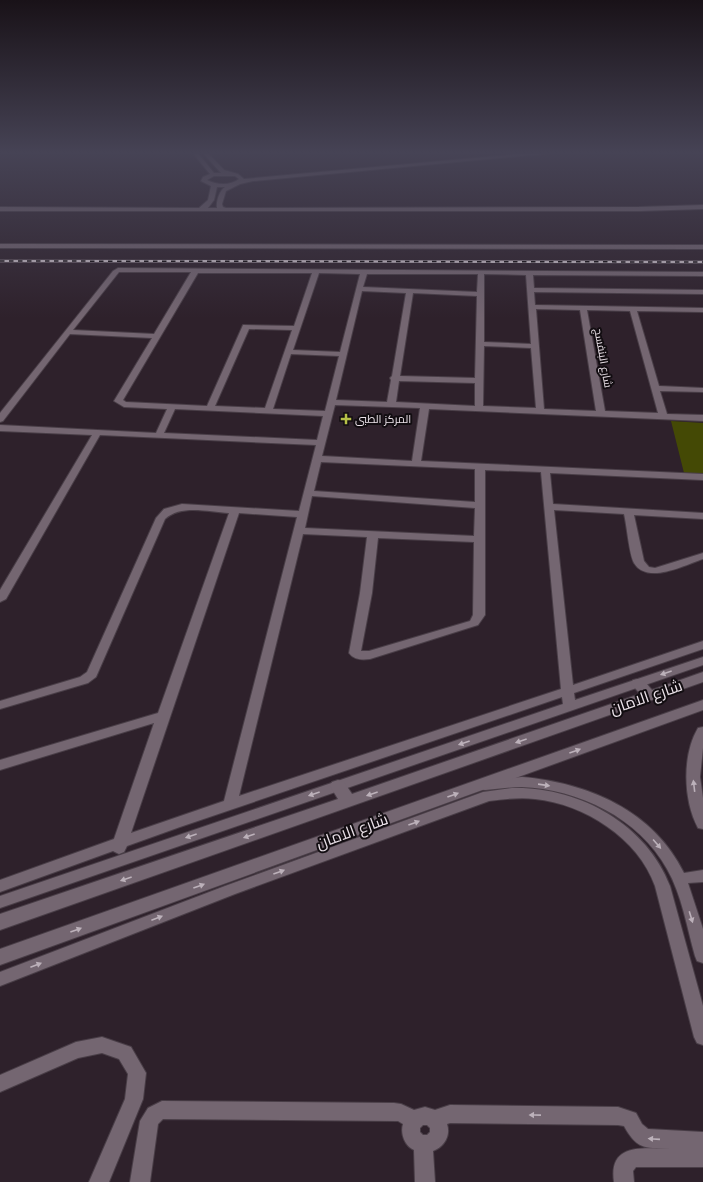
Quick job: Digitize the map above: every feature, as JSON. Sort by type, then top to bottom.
[{"type":"street","points":[[200,210],[205,207]]},
{"type":"street","points":[[220,207],[225,210]]},
{"type":"street","points":[[0,210],[287,211],[703,209]]},
{"type":"street","points":[[173,211],[287,211]]},
{"type":"street","points":[[0,247],[703,249]]},
{"type":"street","points":[[0,419],[116,271],[123,269],[703,274]]},
{"type":"street","points":[[196,270],[118,401],[124,404],[328,414]]},
{"type":"street","points":[[268,411],[316,271]]},
{"type":"street","points":[[230,805],[364,271]]},
{"type":"street","points":[[479,408],[480,272]]},
{"type":"street","points":[[529,272],[540,410]]},
{"type":"street","points":[[360,289],[480,294]]},
{"type":"street","points":[[530,290],[703,292]]},
{"type":"street","points":[[391,404],[394,378],[410,291]]},
{"type":"street","points":[[532,307],[703,310]]},
{"type":"street","name":"شارع البنفسج","points":[[583,308],[602,413]]},
{"type":"street","points":[[634,309],[663,416]]},
{"type":"street","points":[[210,408],[246,327],[296,328]]},
{"type":"street","points":[[68,332],[157,336]]},
{"type":"street","points":[[480,344],[535,346]]},
{"type":"street","points":[[288,352],[343,354]]},
{"type":"street","points":[[394,378],[479,381]]},
{"type":"street","points":[[656,388],[703,390]]},
{"type":"street","points":[[331,402],[703,418]]},
{"type":"street","points":[[159,435],[172,406]]},
{"type":"street","points":[[416,464],[425,406]]},
{"type":"street","points":[[0,428],[321,443]]},
{"type":"street","points":[[0,599],[5,581],[98,432]]},
{"type":"street","points":[[317,459],[703,477]]},
{"type":"street","points":[[373,534],[366,593],[355,651],[357,654],[362,656],[474,623],[479,615],[480,467]]},
{"type":"street","points":[[545,470],[567,691],[570,706]]},
{"type":"street","points":[[308,494],[480,505]]},
{"type":"street","points":[[549,507],[703,516]]},
{"type":"street","points":[[0,705],[84,680],[92,674],[164,514],[172,509],[182,508],[303,514]]},
{"type":"street","points":[[116,861],[130,811],[235,510]]},
{"type":"street","points":[[629,512],[639,562],[642,567],[655,571],[703,556]]},
{"type":"street","points":[[299,531],[480,539]]},
{"type":"street","points":[[0,886],[120,844],[175,822],[230,805],[703,645]]},
{"type":"street","points":[[0,902],[703,661]]},
{"type":"street","name":"شارع الامان","points":[[0,922],[348,802],[703,677]]},
{"type":"street","points":[[638,683],[650,696]]},
{"type":"street","name":"شارع الامان","points":[[0,957],[703,704]]},
{"type":"street","points":[[0,765],[163,716]]},
{"type":"street","points":[[703,731],[694,754],[692,770],[694,788],[703,824]]},
{"type":"street","points":[[477,786],[521,782],[564,788],[597,800],[631,820],[655,841],[665,854],[679,880],[703,956]]},
{"type":"street","points":[[338,786],[348,802]]},
{"type":"street","points":[[0,979],[230,890],[488,796],[515,793],[537,795],[572,803],[599,814],[623,830],[643,850],[657,873],[703,1037]]},
{"type":"street","points":[[679,880],[689,877],[703,876]]},
{"type":"street","points":[[0,1084],[76,1050],[102,1044],[125,1053],[137,1073],[134,1099],[99,1182]]},
{"type":"street","points":[[140,1182],[149,1122],[154,1114],[162,1110],[394,1112],[401,1113],[413,1120]]},
{"type":"street","points":[[436,1121],[440,1117],[450,1114],[618,1116],[630,1120],[636,1130],[644,1138],[703,1141]]},
{"type":"street","points":[[425,1115],[436,1121],[439,1127],[439,1134],[436,1140],[424,1144],[417,1142],[410,1131],[413,1120],[419,1116],[425,1115]]},
{"type":"street","points":[[424,1144],[425,1182]]},
{"type":"street","points":[[624,1182],[623,1171],[626,1163],[632,1158],[703,1158]]},
{"type":"green space","points":[[671,421],[703,423],[703,474],[684,473]]},
{"type":"railway","points":[[0,261],[703,262]]},
{"type":"place","name":"المركز الطبى","points":[[346,419]]}]
